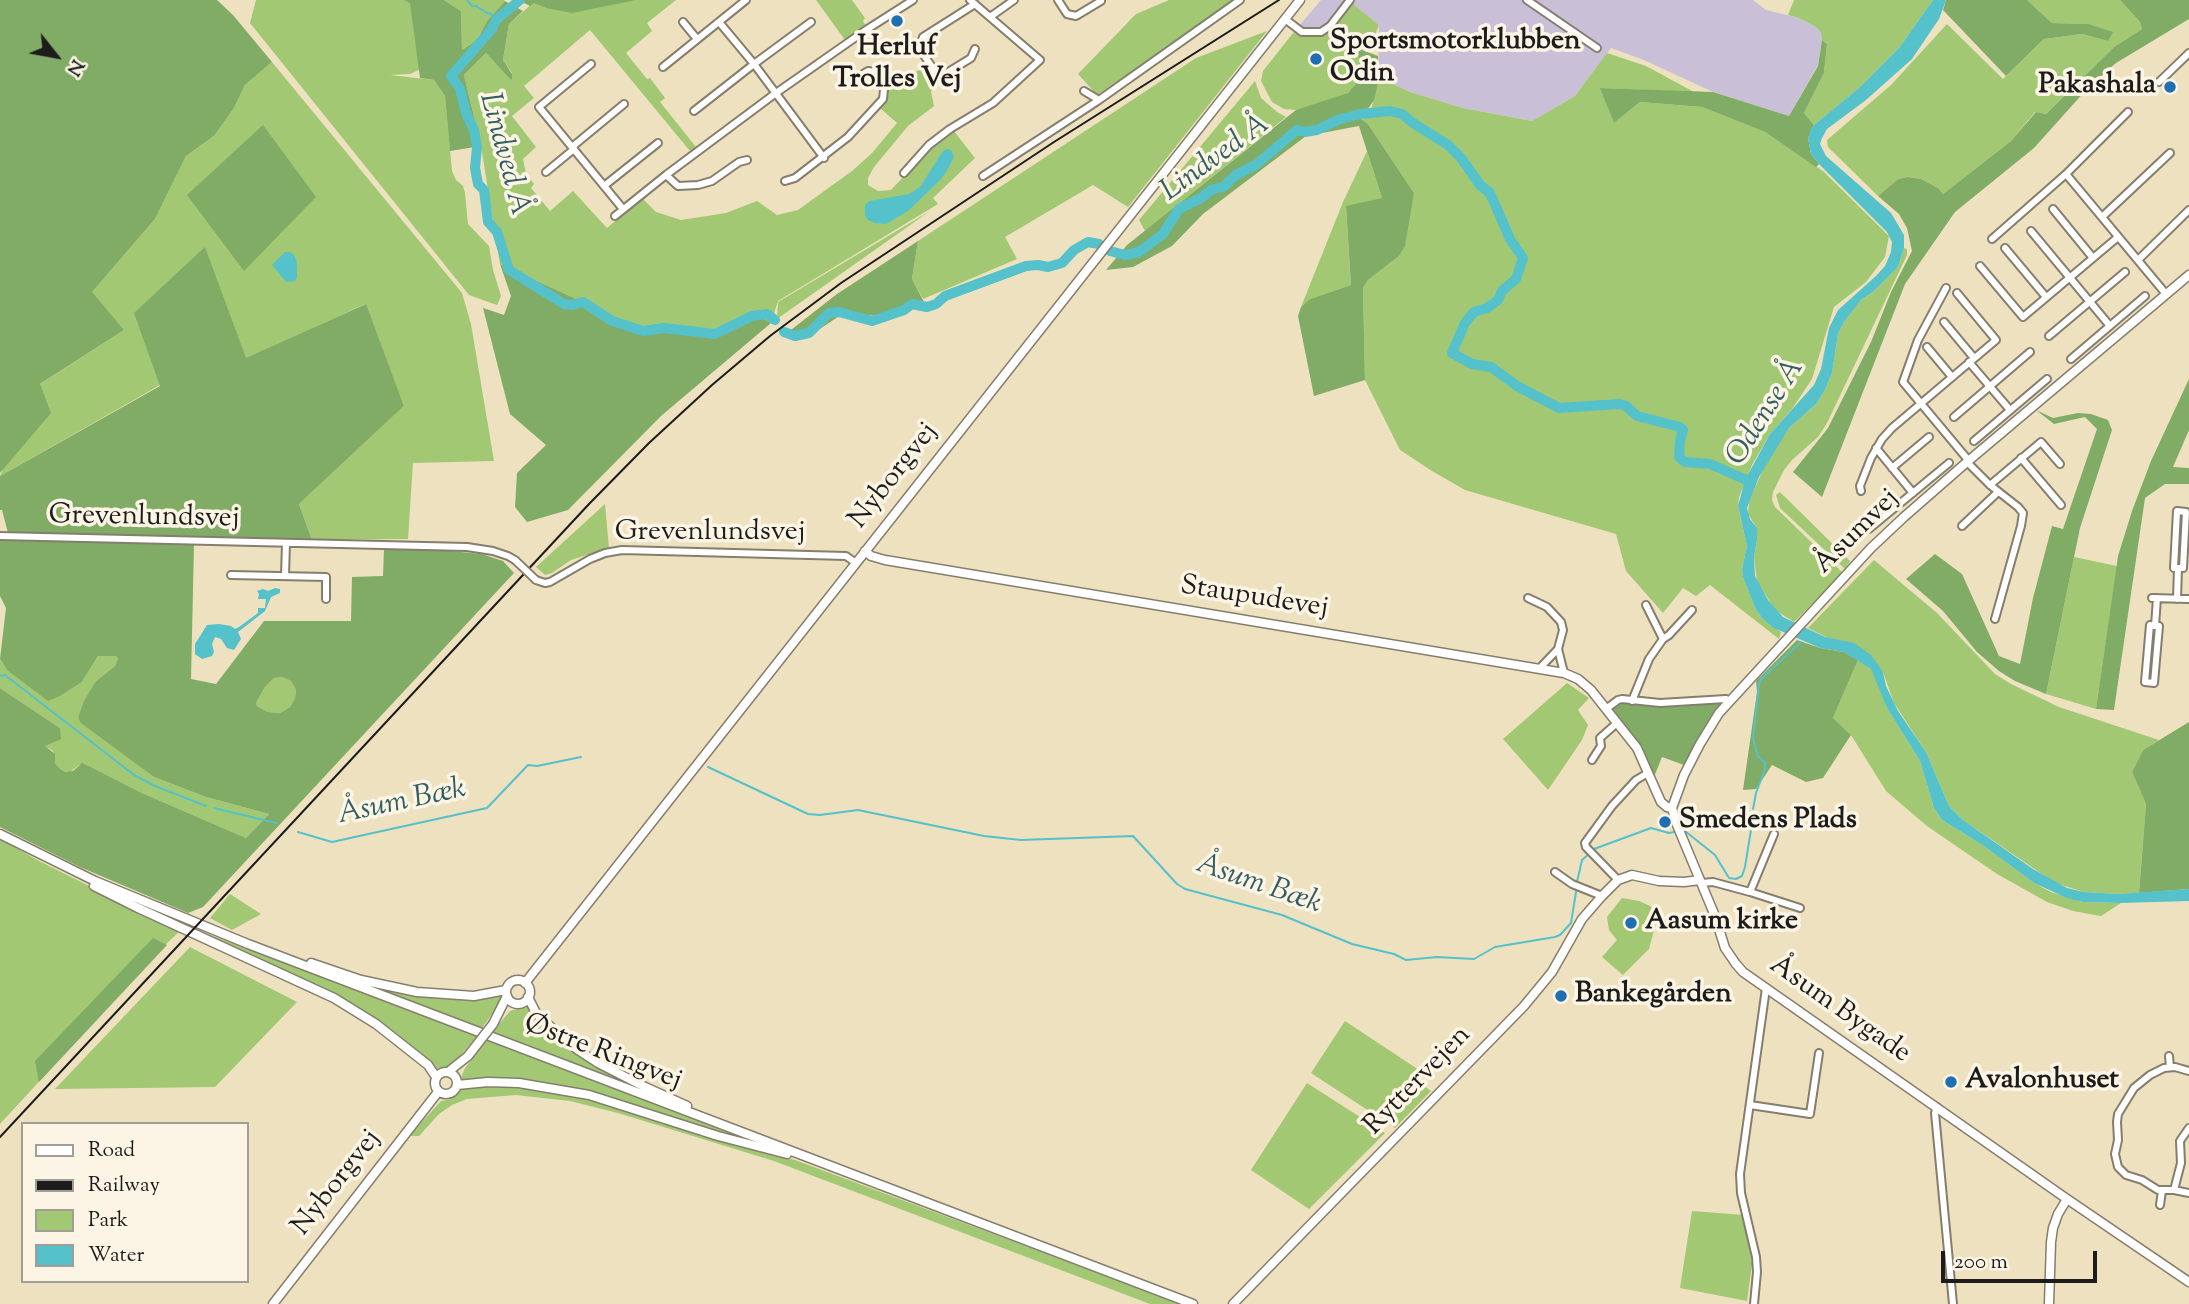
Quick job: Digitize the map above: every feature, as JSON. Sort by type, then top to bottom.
[{"type":"main road","name":"Nyborgvej","points":[[525,983],[1300,0]]},
{"type":"main road","name":"Åsumvej","points":[[1730,701],[1891,528],[2189,275]]},
{"type":"main road","name":"Staupudevej","points":[[865,551],[885,560],[1564,673],[1586,685],[1618,723],[1637,748],[1661,802],[1672,808]]},
{"type":"main road","points":[[1672,808],[1684,775],[1700,744],[1714,720],[1730,701]]},
{"type":"main road","name":"Åsum Bygade","points":[[1672,808],[1730,957],[1743,972],[2189,1282]]},
{"type":"main road","name":"Østre Ringvej","points":[[0,834],[95,881],[248,944],[1193,1304]]},
{"type":"main road","points":[[46,858],[136,907],[334,998],[376,1024],[428,1065],[436,1077],[435,1086],[438,1092],[452,1093],[468,1056]]},
{"type":"main road","points":[[1618,880],[1632,875],[1659,881],[1701,881]]},
{"type":"main road","name":"Ryttervejen","points":[[1234,1303],[1533,996],[1552,972],[1583,919],[1618,880]]},
{"type":"main road","points":[[248,944],[361,980],[417,992],[474,996],[506,993]]},
{"type":"main road","points":[[493,1024],[511,982],[521,980],[525,983],[536,1013],[557,1033],[598,1063],[730,1128]]},
{"type":"main road","points":[[506,993],[516,1003]]},
{"type":"main road","points":[[436,1077],[448,1072],[468,1056],[493,1024],[516,1003],[525,1001],[528,997]]},
{"type":"main road","points":[[448,1072],[457,1082],[519,1083],[589,1095],[718,1136],[826,1165]]},
{"type":"main road","name":"Nyborgvej","points":[[273,1304],[438,1092]]},
{"type":"main road","points":[[2049,1304],[2053,1228],[2057,1214],[2067,1199]]},
{"type":"street","points":[[663,67],[746,0]]},
{"type":"street","points":[[615,216],[776,93],[913,0]]},
{"type":"street","points":[[990,16],[1014,0]]},
{"type":"street","points":[[1058,0],[1067,14],[1076,16],[1101,1]]},
{"type":"street","points":[[983,176],[1099,100],[1240,0]]},
{"type":"street","points":[[1285,19],[1302,32],[1321,32],[1330,26],[1350,0]]},
{"type":"street","points":[[1527,0],[1597,48]]},
{"type":"street","points":[[904,173],[929,145],[993,103],[1040,60],[973,2],[923,37],[919,48],[934,70],[945,74],[971,58],[975,49]]},
{"type":"street","points":[[683,22],[697,39]]},
{"type":"street","points":[[719,22],[824,158]]},
{"type":"street","points":[[694,111],[811,22]]},
{"type":"street","points":[[2158,82],[2189,53]]},
{"type":"street","points":[[592,64],[539,107],[623,209]]},
{"type":"street","points":[[785,181],[795,178],[824,158],[857,129],[883,99],[884,89],[874,72],[868,71],[855,83]]},
{"type":"street","points":[[1084,91],[1099,100]]},
{"type":"street","points":[[546,172],[624,104]]},
{"type":"street","points":[[1992,239],[2066,174],[2128,112]]},
{"type":"street","points":[[604,186],[658,143]]},
{"type":"street","points":[[2102,217],[2170,153]]},
{"type":"street","points":[[666,175],[678,186],[698,185],[712,181],[739,162],[747,160]]},
{"type":"street","points":[[2066,174],[2166,294]]},
{"type":"street","points":[[2053,209],[2093,258]]},
{"type":"street","points":[[2138,260],[2189,210]]},
{"type":"street","points":[[2031,231],[2110,326]]},
{"type":"street","points":[[1980,266],[2023,317],[2118,237]]},
{"type":"street","points":[[2005,248],[2046,297]]},
{"type":"street","points":[[2049,336],[2125,272]]},
{"type":"street","points":[[1946,288],[1918,340],[1903,380],[1968,461],[1990,485],[2018,507],[2023,517],[1995,619]]},
{"type":"street","name":"Åsumvej","points":[[1861,491],[1860,486],[1876,448],[1892,428],[1996,340],[1957,293]]},
{"type":"street","points":[[2071,359],[2145,296]]},
{"type":"street","points":[[1944,322],[2010,411]]},
{"type":"street","points":[[1927,347],[1952,377]]},
{"type":"street","points":[[1954,417],[2030,352]]},
{"type":"street","points":[[1974,440],[2048,379]]},
{"type":"street","name":"Åsumvej","points":[[1892,468],[1929,437]]},
{"type":"street","points":[[1990,485],[2041,442],[2060,464]]},
{"type":"street","name":"Åsumvej","points":[[1876,448],[1913,493]]},
{"type":"street","points":[[2021,458],[2061,506]]},
{"type":"street","name":"Åsumvej","points":[[1869,529],[1949,463]]},
{"type":"street","points":[[1962,526],[1998,492]]},
{"type":"street","points":[[2177,511],[2186,512],[2183,568],[2178,568],[2174,568],[2177,511]]},
{"type":"street","name":"Grevenlundsvej","points":[[0,536],[467,547],[508,556],[536,580],[545,583],[557,580],[590,559],[622,550],[846,556],[856,563]]},
{"type":"street","points":[[285,576],[286,543]]},
{"type":"street","points":[[2176,599],[2178,568]]},
{"type":"street","name":"Grevenlundsvej","points":[[231,575],[326,577],[326,599]]},
{"type":"street","points":[[1528,598],[1547,607],[1561,622],[1563,630],[1558,649],[1564,673]]},
{"type":"street","points":[[2155,626],[2155,598],[2189,599]]},
{"type":"street","points":[[1646,605],[1663,639]]},
{"type":"street","points":[[1632,701],[1643,669],[1663,639],[1670,635],[1692,610]]},
{"type":"street","points":[[2150,625],[2155,626],[2159,626],[2154,682],[2145,682],[2150,625]]},
{"type":"street","points":[[1539,669],[1558,649]]},
{"type":"street","points":[[1606,709],[1618,700],[1660,703],[1726,699],[1730,701]]},
{"type":"street","points":[[1592,760],[1601,746],[1600,738],[1618,723]]},
{"type":"street","points":[[1618,880],[1586,847],[1587,839],[1636,780],[1648,773]]},
{"type":"street","points":[[1750,892],[1774,834]]},
{"type":"street","points":[[1555,872],[1572,884],[1602,896]]},
{"type":"street","points":[[1701,881],[1750,892],[1800,908]]},
{"type":"street","points":[[1754,1304],[1756,1257],[1741,1193],[1740,1174],[1766,988]]},
{"type":"street","points":[[1749,1105],[1810,1114],[1819,1054]]},
{"type":"street","points":[[2169,1056],[2170,1067]]},
{"type":"street","points":[[2189,1071],[2170,1067],[2150,1075],[2134,1088],[2122,1107],[2117,1122],[2119,1137],[2115,1160],[2126,1175],[2142,1180],[2154,1188],[2189,1193]]},
{"type":"street","points":[[1937,1107],[1935,1113],[1953,1304]]},
{"type":"street","points":[[2175,1190],[2181,1163],[2180,1144],[2189,1128]]},
{"type":"street","points":[[2160,1205],[2162,1191]]},
{"type":"shaded area","points":[[1321,0],[1753,0],[1766,10],[1799,18],[1816,27],[1822,40],[1818,65],[1789,116],[1713,92],[1611,48],[1575,96],[1532,121],[1463,108],[1410,92],[1378,77],[1379,25],[1354,5],[1332,29],[1321,36],[1293,33]]},
{"type":"green space","points":[[0,0],[217,0],[272,62],[245,85],[234,108],[214,136],[186,156],[155,219],[92,292],[124,330],[40,384],[51,413],[0,473]]},
{"type":"green space","points":[[256,0],[437,0],[421,69],[410,74],[390,75],[434,80],[445,96],[452,171],[463,186],[468,224],[489,246],[501,296],[497,305],[469,295],[250,23]]},
{"type":"green space","points":[[404,0],[444,0],[461,11],[462,50],[477,40],[487,21],[505,1],[523,11],[509,24],[503,60],[512,74],[512,80],[486,53],[464,75],[481,146],[450,151],[445,96],[434,80],[420,78],[410,3]]},
{"type":"green space","points":[[444,0],[505,1],[487,21],[477,40],[462,50],[461,11]]},
{"type":"green space","points":[[518,0],[636,0],[572,13],[534,3],[530,6]]},
{"type":"green space","points":[[636,0],[676,0],[647,23],[652,31],[626,53],[665,98],[660,102],[696,147],[690,151],[590,30],[524,86],[534,98],[512,116],[536,147],[523,159],[526,174],[534,184],[531,188],[550,211],[573,191],[607,228],[642,198],[656,212],[681,220],[726,213],[757,201],[777,215],[798,210],[872,153],[897,123],[880,108],[887,96],[887,88],[928,65],[939,76],[931,92],[934,106],[908,126],[874,167],[868,178],[868,185],[878,191],[891,190],[930,148],[953,130],[975,158],[933,198],[938,204],[778,301],[771,323],[759,318],[718,336],[637,327],[500,264],[481,146],[464,75],[486,53],[507,76],[512,73],[503,60],[509,24],[534,2],[546,8]]},
{"type":"green space","points":[[816,0],[852,0],[865,18],[863,21],[866,26],[845,40]]},
{"type":"green space","points":[[1169,0],[1232,0],[1202,24],[1097,95],[1078,74],[1136,14]]},
{"type":"green space","points":[[1794,0],[1933,0],[1899,48],[1860,87],[1814,125],[1804,113],[1824,73],[1827,44],[1816,27],[1788,15]]},
{"type":"green space","points":[[1946,0],[2027,0],[2052,23],[2088,24],[2113,32],[2108,41],[2082,34],[2044,39],[2006,76],[1943,10]]},
{"type":"green space","points":[[2027,0],[2120,0],[2140,22],[2142,29],[2114,47],[2046,114],[2035,112],[2011,141],[1943,194],[1938,188],[1921,179],[1908,177],[1898,179],[1878,196],[1828,147],[1827,140],[1891,85],[1947,24],[2003,79],[2044,39],[2082,34],[2108,41],[2088,24],[2052,23]]},
{"type":"green space","points":[[2120,0],[2189,0],[2189,19],[2116,63],[2086,90],[2034,148],[1955,212],[1905,284],[1822,497],[1793,472],[1828,428],[1912,251],[1907,228],[1899,214],[1878,196],[1898,179],[1908,177],[1921,179],[1938,188],[1943,194],[2011,141],[2036,112],[2046,114],[2114,47],[2142,29],[2140,22]]},
{"type":"green space","name":"Sportsmotorklubben Odin","points":[[1353,4],[1379,25],[1368,52],[1359,50],[1360,67],[1352,90],[1342,97],[1296,110],[1284,109],[1272,102],[1261,81],[1263,71],[1293,33],[1321,35],[1332,29]]},
{"type":"green space","points":[[1267,31],[1128,207],[1093,185],[1005,237],[1017,259],[923,299],[912,279],[918,241],[1196,58]]},
{"type":"green space","points":[[1822,40],[1827,44],[1824,73],[1804,113],[1814,125],[1808,138],[1811,154],[1819,164],[1816,167],[1765,132],[1702,107],[1640,102],[1614,123],[1600,88],[1713,92],[1789,116],[1818,66]]},
{"type":"green space","points":[[1359,49],[1378,56],[1378,84],[1374,100],[1361,119],[1368,124],[1414,193],[1405,246],[1399,256],[1368,280],[1363,288],[1365,380],[1314,396],[1298,316],[1301,307],[1310,299],[1351,285],[1346,206],[1382,198],[1359,126],[1306,136],[1203,214],[1172,246],[1133,267],[1106,270],[1127,245],[1296,110],[1348,93],[1359,75]]},
{"type":"green space","points":[[1607,53],[1646,66],[1694,92],[1601,88],[1614,123],[1640,102],[1702,107],[1765,132],[1823,171],[1889,236],[1885,257],[1866,282],[1834,307],[1812,379],[1792,409],[1770,434],[1752,465],[1739,497],[1738,506],[1747,546],[1743,577],[1755,608],[1762,618],[1781,632],[1779,639],[1710,585],[1696,596],[1683,588],[1663,613],[1626,571],[1616,534],[1465,490],[1432,471],[1400,450],[1365,380],[1363,288],[1368,280],[1399,256],[1414,193],[1368,124],[1361,119],[1369,117],[1378,77],[1410,92],[1463,108],[1532,121],[1575,96]]},
{"type":"green space","points":[[272,62],[462,293],[471,324],[494,461],[413,463],[408,539],[312,540],[299,504],[404,406],[365,304],[246,359],[160,385],[0,476],[39,385],[124,330],[91,293],[155,219],[186,156],[214,136],[234,108],[245,85]]},
{"type":"green space","points":[[1255,81],[1261,98],[1286,117],[1145,231],[1139,220]]},
{"type":"green space","points":[[263,125],[316,197],[244,271],[187,195]]},
{"type":"green space","points":[[1367,151],[1382,198],[1346,207],[1351,285],[1310,299],[1301,307],[1343,202]]},
{"type":"green space","points":[[930,211],[777,319],[778,302]]},
{"type":"green space","points":[[918,241],[912,279],[924,302],[878,316],[844,313],[812,334],[787,333],[837,294]]},
{"type":"green space","points":[[205,247],[246,358],[366,304],[404,406],[299,504],[312,540],[8,533],[0,510],[0,476],[160,386],[134,313]]},
{"type":"green space","points":[[1904,248],[1907,249],[1907,255],[1827,423],[1818,437],[1784,470],[1773,492],[1775,507],[1843,573],[1794,622],[1775,610],[1757,581],[1754,557],[1757,528],[1748,514],[1749,502],[1767,460],[1789,428],[1817,403],[1825,390],[1832,373],[1838,334],[1844,322],[1860,301],[1898,267]]},
{"type":"green space","points":[[500,264],[637,327],[718,336],[759,317],[771,323],[661,416],[568,510],[527,522],[515,507],[517,473],[546,445],[510,414],[483,308],[504,315],[511,296]]},
{"type":"green space","points":[[2189,379],[2189,430],[2173,467],[2189,468],[2189,484],[2165,484],[2145,498],[2114,710],[2096,709],[2118,556],[2151,461]]},
{"type":"green space","points":[[2036,410],[2053,418],[2078,413],[2091,414],[2108,420],[2112,430],[2080,528],[2046,694],[1999,671],[1977,652],[1943,611],[1906,579],[1935,554],[1962,574],[1999,656],[2020,664],[2033,598],[2052,526],[2063,529],[2097,429],[2085,417],[2054,424]]},
{"type":"green space","points":[[1780,492],[1850,561],[1845,569],[1780,508],[1776,495]]},
{"type":"green space","points":[[605,504],[609,548],[571,560],[545,575],[536,567]]},
{"type":"green space","points":[[0,540],[194,544],[191,679],[216,684],[264,621],[351,621],[352,577],[383,576],[384,549],[482,554],[503,561],[514,573],[203,907],[188,913],[80,867],[0,827],[0,688],[60,728],[61,739],[45,746],[55,754],[55,763],[66,772],[73,771],[82,763],[142,793],[246,838],[269,814],[206,797],[154,777],[81,723],[78,718],[84,701],[96,681],[115,666],[118,659],[116,656],[98,656],[82,682],[48,701],[7,670],[0,659],[6,608],[0,596]],"holes":[[[283,677],[291,681],[296,690],[290,707],[280,713],[268,712],[257,706],[265,687],[274,678]]]},
{"type":"green space","points":[[2074,557],[2117,566],[2096,709],[2046,694]]},
{"type":"green space","points":[[1874,560],[1937,613],[1995,674],[2059,707],[2159,740],[2143,750],[2132,772],[2146,804],[2139,893],[2084,892],[2055,883],[1963,820],[1949,806],[1926,752],[1894,703],[1883,672],[1808,628]]},
{"type":"green space","points":[[1797,640],[1844,652],[1858,660],[1833,718],[1851,735],[1823,778],[1806,782],[1772,765],[1756,789],[1743,790],[1757,692],[1756,681]]},
{"type":"green space","points":[[98,656],[116,656],[118,659],[115,666],[96,681],[78,718],[154,777],[206,797],[269,814],[246,838],[142,793],[89,766],[79,765],[69,773],[60,769],[55,763],[53,751],[45,746],[60,728],[0,688],[0,659],[7,670],[62,695],[82,682]]},
{"type":"green space","points":[[1858,660],[1875,675],[1887,708],[1920,761],[1934,808],[1942,820],[2051,892],[2083,902],[2121,903],[2101,916],[2073,911],[2047,902],[1997,874],[1927,826],[1886,791],[1851,735],[1833,718]]},
{"type":"green space","points":[[284,677],[291,681],[296,690],[290,707],[280,713],[268,712],[257,706],[265,687],[274,678]]},
{"type":"green space","points":[[1567,683],[1589,698],[1578,710],[1588,725],[1582,740],[1548,790],[1503,739]]},
{"type":"green space","points":[[1619,703],[1659,707],[1717,703],[1722,706],[1711,719],[1684,765],[1662,757],[1654,777],[1643,753],[1612,712]]},
{"type":"green space","points":[[2189,722],[2189,889],[2139,893],[2146,804],[2132,772],[2143,750]]},
{"type":"green space","points":[[0,839],[180,931],[0,1124]]},
{"type":"green space","points":[[230,894],[261,914],[232,930],[210,918]]},
{"type":"green space","points":[[1622,898],[1650,906],[1655,910],[1657,919],[1649,949],[1623,975],[1602,957],[1617,940],[1609,930],[1607,917]]},
{"type":"green space","points":[[199,931],[477,1036],[450,1066],[435,1069],[386,1028],[198,933]]},
{"type":"green space","points":[[153,938],[167,945],[39,1082],[35,1061]]},
{"type":"green space","points":[[190,947],[297,1002],[215,1087],[55,1089]]},
{"type":"green space","points":[[362,984],[450,998],[481,999],[501,996],[501,1001],[482,1028]]},
{"type":"green space","points":[[527,1006],[534,1015],[587,1058],[642,1090],[492,1032],[510,1011]]},
{"type":"green space","points":[[1345,1021],[1422,1072],[1420,1083],[1431,1091],[1395,1128],[1311,1073]]},
{"type":"green space","points":[[487,1040],[739,1135],[737,1138],[567,1087],[504,1079],[462,1080],[465,1068]]},
{"type":"green space","points":[[1307,1083],[1385,1133],[1309,1209],[1251,1170]]},
{"type":"green space","points":[[461,1087],[520,1087],[584,1097],[795,1160],[1181,1304],[1150,1304],[774,1161],[570,1101],[516,1095],[467,1099],[439,1114],[419,1136],[409,1136],[441,1101],[452,1099]]},
{"type":"green space","points":[[1692,1211],[1744,1215],[1752,1264],[1747,1301],[1680,1288]]},
{"type":"water","points":[[1933,0],[1946,0],[1939,19],[1912,59],[1866,100],[1827,129],[1820,144],[1826,156],[1891,213],[1904,235],[1904,248],[1898,267],[1861,300],[1844,322],[1838,334],[1832,373],[1825,390],[1817,403],[1789,428],[1759,477],[1747,508],[1750,519],[1757,528],[1755,576],[1768,600],[1783,617],[1825,637],[1854,643],[1871,655],[1883,672],[1886,686],[1898,711],[1926,752],[1949,806],[1963,820],[2033,869],[2067,888],[2118,894],[2189,889],[2189,901],[2121,903],[2083,902],[2067,898],[2034,883],[1984,846],[1942,820],[1934,808],[1920,761],[1887,708],[1871,669],[1844,652],[1820,648],[1774,628],[1755,608],[1743,577],[1747,546],[1738,506],[1745,480],[1770,434],[1814,385],[1821,369],[1829,328],[1838,310],[1876,276],[1885,266],[1891,252],[1892,242],[1887,232],[1811,154],[1808,138],[1810,131],[1899,48]]},
{"type":"water","points":[[951,150],[954,157],[946,172],[908,211],[886,224],[868,220],[865,205],[870,201],[909,194],[920,187],[943,151]]},
{"type":"water","points":[[285,252],[294,255],[297,262],[295,281],[286,282],[272,265]]},
{"type":"water","points":[[280,589],[280,593],[271,597],[265,611],[238,632],[241,639],[234,650],[227,648],[221,639],[215,637],[212,656],[202,659],[195,654],[195,644],[207,625],[219,624],[235,629],[239,627],[258,613],[258,608],[265,608],[266,599],[258,599],[257,591]]},
{"type":"waterway","points":[[467,0],[472,6],[491,14],[496,20]]},
{"type":"waterway","name":"Lindved Å","points":[[520,0],[496,20],[492,29],[451,76],[460,89],[474,130],[478,184],[484,190],[488,222],[497,232],[509,270],[564,304],[583,302],[612,321],[643,331],[664,328],[715,334],[752,316],[767,314],[775,320]]},
{"type":"waterway","name":"Lindved Å","points":[[1110,251],[1125,255],[1139,252],[1163,234],[1179,209],[1211,190],[1223,187],[1236,175],[1257,164],[1297,130],[1317,130],[1340,119],[1361,114],[1390,111],[1402,114],[1448,145],[1461,158],[1480,185],[1490,193],[1510,239],[1523,258],[1516,279],[1502,291],[1498,300],[1487,308],[1474,312],[1465,323],[1452,353],[1472,364],[1491,367],[1517,386],[1559,408],[1620,404],[1637,416],[1680,427],[1683,430],[1679,457],[1685,462],[1710,464],[1751,482]]},
{"type":"waterway","name":"Lindved Å","points":[[784,332],[795,336],[809,333],[829,313],[839,312],[872,321],[904,310],[912,304],[927,307],[936,304],[945,296],[1026,266],[1048,267],[1062,263],[1074,250],[1088,242],[1099,244]]},
{"type":"waterway","name":"Åsum Bæk","points":[[1753,809],[1765,769],[1765,763],[1758,756],[1753,739],[1759,684],[1761,679],[1801,642]]},
{"type":"waterway","name":"Åsum Bæk","points":[[0,676],[5,675],[134,775],[206,806]]},
{"type":"waterway","name":"Åsum Bæk","points":[[298,832],[332,842],[487,808],[528,765],[537,766],[581,757]]},
{"type":"waterway","name":"Åsum Bæk","points":[[708,767],[808,814],[858,810],[984,836],[1021,840],[1133,836],[1177,884],[1185,889],[1282,915],[1352,944],[1394,954],[1406,960],[1437,957],[1474,959],[1495,947],[1555,937],[1571,923],[1576,892]]},
{"type":"waterway","name":"Åsum Bæk","points":[[214,808],[276,823]]},
{"type":"waterway","name":"Åsum Bæk","points":[[1752,815],[1752,821]]},
{"type":"waterway","name":"Åsum Bæk","points":[[1594,849],[1651,828],[1674,832]]},
{"type":"waterway","name":"Åsum Bæk","points":[[1685,831],[1715,855],[1729,878],[1736,879],[1742,876],[1745,867],[1751,830]]},
{"type":"waterway","name":"Åsum Bæk","points":[[1577,882],[1582,860],[1590,853]]},
{"type":"railway","points":[[0,1137],[589,504],[649,443],[712,385],[770,336],[841,283],[1054,142],[1279,0]]},
{"type":"place","name":"Herluf Trolles Vej","points":[[897,21]]},
{"type":"place","name":"Sportsmotorklubben Odin","points":[[1316,59]]},
{"type":"place","name":"Pakashala","points":[[2170,87]]},
{"type":"place","name":"Smedens Plads","points":[[1665,822]]},
{"type":"place","name":"Aasum kirke","points":[[1631,923]]},
{"type":"place","name":"Bankegården","points":[[1561,996]]},
{"type":"place","name":"Avalonhuset","points":[[1951,1082]]},
{"type":"water label","name":"Odense Å","points":[[1767,414]]}]
